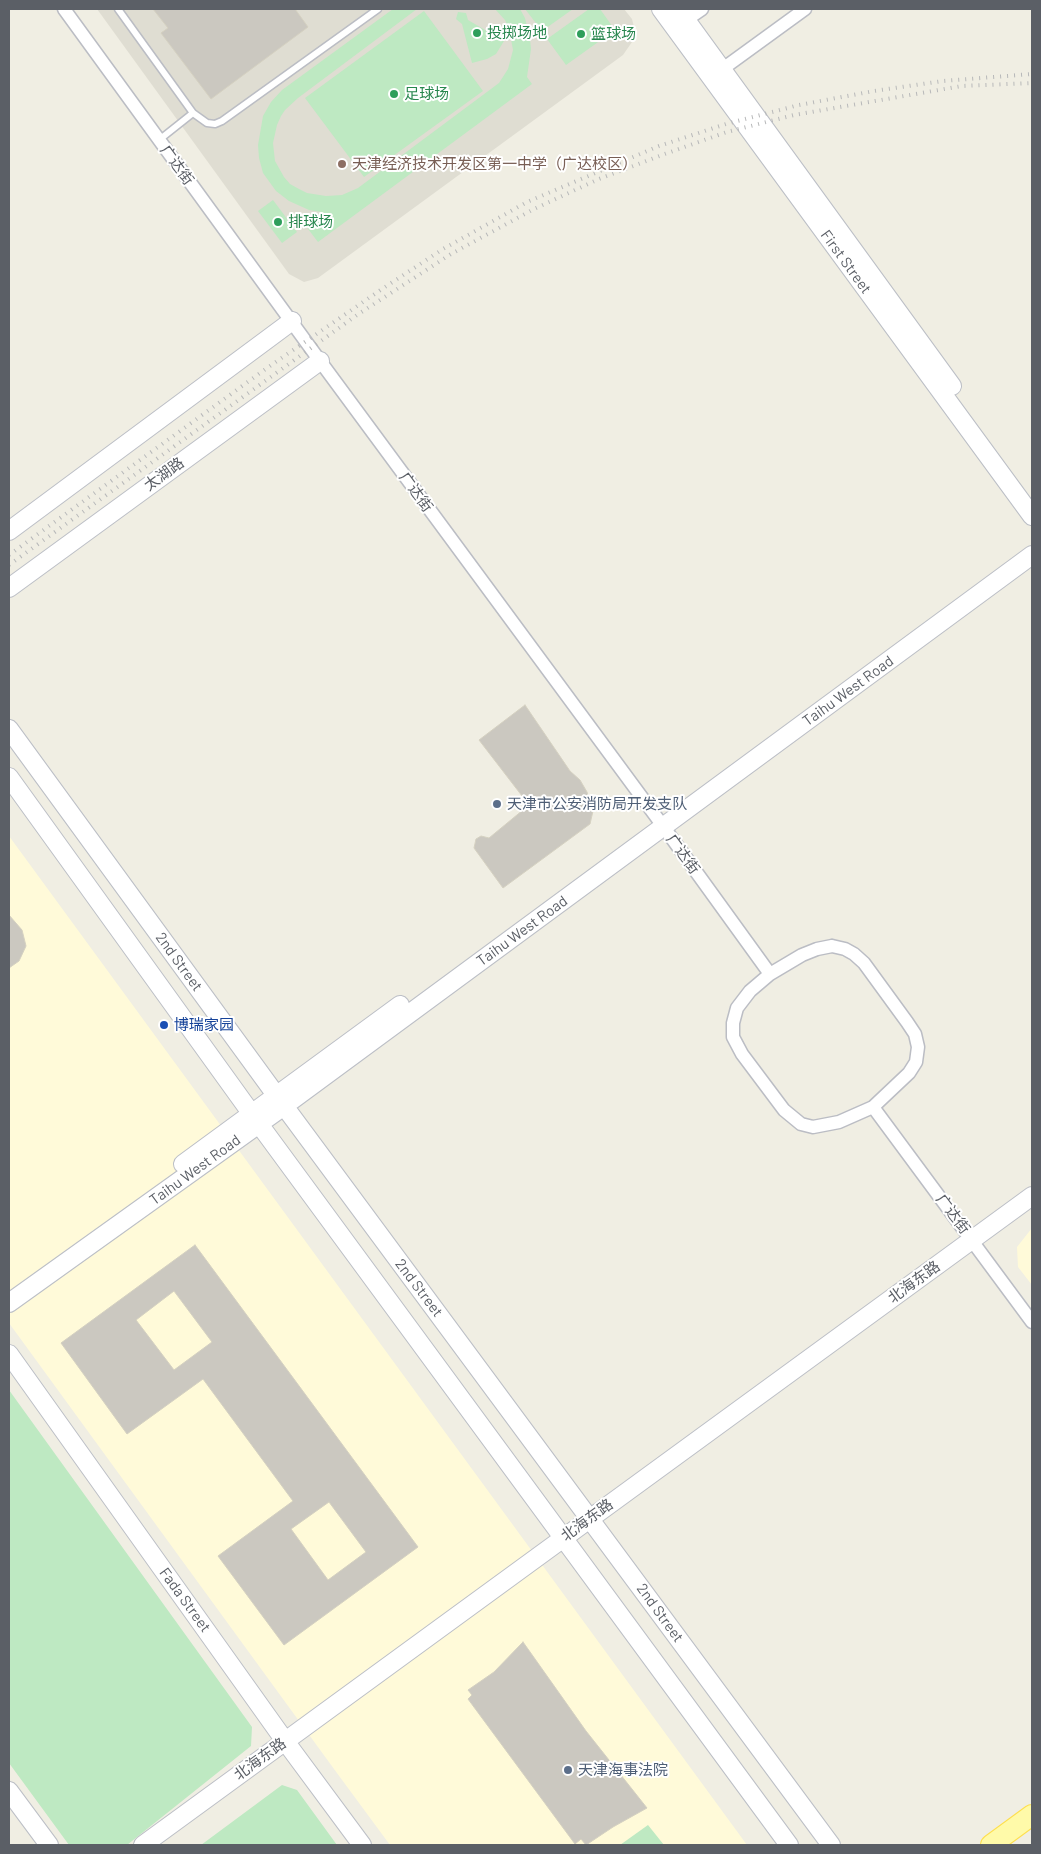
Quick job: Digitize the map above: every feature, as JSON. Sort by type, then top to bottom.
[{"type":"main road","name":"First Street","points":[[661,9],[716,74],[1032,496]]},
{"type":"main road","name":"First Street","points":[[682,14],[716,74],[1032,516]]},
{"type":"main road","points":[[9,531],[292,321]]},
{"type":"main road","name":"太湖路","points":[[9,588],[320,361]]},
{"type":"main road","name":"Taihu West Road","points":[[9,1291],[280,1101],[660,822],[1032,543]]},
{"type":"main road","name":"Taihu West Road","points":[[660,822],[1032,555]]},
{"type":"main road","name":"2nd Street","points":[[9,729],[280,1101],[831,1845]]},
{"type":"main road","name":"2nd Street","points":[[9,777],[256,1118],[789,1845]]},
{"type":"main road","name":"Taihu West Road","points":[[9,1303],[256,1118]]},
{"type":"main road","name":"北海东路","points":[[143,1845],[1032,1196]]},
{"type":"main road","name":"Fada Street","points":[[9,1354],[285,1741],[362,1845]]},
{"type":"main road","points":[[9,1791],[48,1845]]},
{"type":"main road","points":[[991,1845],[1032,1815]]},
{"type":"street","name":"广达街","points":[[64,9],[770,974]]},
{"type":"street","points":[[682,14],[702,9]]},
{"type":"street","points":[[716,74],[804,9]]},
{"type":"street","points":[[832,946],[845,949],[864,963],[907,1022],[914,1034],[918,1047],[916,1062],[909,1073],[873,1107],[839,1122],[813,1127],[801,1124],[784,1110],[742,1054],[734,1037],[733,1023],[737,1008],[750,991],[770,974],[802,955],[817,949],[832,946]]},
{"type":"street","name":"广达街","points":[[873,1107],[1032,1322]]},
{"type":"lane","points":[[118,9],[193,113],[207,123],[214,124],[222,121],[378,9]]},
{"type":"lane","points":[[159,140],[193,113]]},
{"type":"shaded area","name":"天津经济技术开发区第一中学（广达校区）","points":[[97,9],[624,9],[632,19],[634,35],[632,42],[623,55],[318,278],[304,282],[289,274]]},
{"type":"shaded area","points":[[9,836],[747,1845],[390,1845],[334,1769],[9,1323]]},
{"type":"shaded area","points":[[1032,1228],[1032,1285],[1018,1267],[1017,1247]]},
{"type":"green space","points":[[393,9],[417,9],[298,98],[281,116],[273,143],[275,161],[290,184],[307,193],[326,196],[342,195],[358,188],[499,83],[508,69],[513,50],[509,29],[505,20],[495,9],[520,9],[525,18],[531,49],[527,77],[532,84],[318,242],[305,225],[321,212],[309,210],[289,201],[276,191],[263,173],[258,145],[263,116],[271,102],[282,90]]},
{"type":"green space","name":"篮球场","points":[[525,9],[573,9],[542,31]]},
{"type":"green space","name":"篮球场","points":[[589,9],[600,9],[615,30],[566,65],[547,39]]},
{"type":"green space","name":"足球场","points":[[424,11],[483,91],[364,177],[305,98]]},
{"type":"green space","name":"投掷场地","points":[[458,12],[466,13],[468,20],[504,41],[496,54],[487,59],[472,63],[462,24],[456,19]]},
{"type":"green space","name":"排球场","points":[[273,200],[297,232],[282,243],[258,211]]},
{"type":"green space","points":[[9,1390],[252,1727],[251,1746],[127,1845],[69,1845],[9,1763]]},
{"type":"green space","points":[[282,1785],[297,1790],[337,1845],[201,1845]]},
{"type":"green space","points":[[648,1825],[664,1845],[620,1845]]},
{"type":"building","points":[[153,9],[295,9],[308,27],[211,99],[161,33],[168,28]]},
{"type":"building","points":[[525,705],[570,771],[580,780],[587,792],[593,811],[590,824],[503,888],[474,848],[476,839],[481,836],[489,838],[529,805],[479,740]]},
{"type":"building","points":[[9,915],[22,930],[26,946],[19,961],[9,968]]},
{"type":"building","points":[[195,1245],[418,1547],[284,1645],[218,1556],[293,1501],[203,1379],[127,1434],[61,1343]],"holes":[[[174,1291],[212,1342],[174,1370],[136,1320]],[[329,1502],[366,1552],[328,1580],[291,1529]]]},
{"type":"building","name":"天津海事法院","points":[[523,1642],[586,1731],[647,1808],[586,1845],[581,1839],[575,1844],[468,1699],[472,1695],[468,1690],[494,1672]]},
{"type":"railway","points":[[9,555],[267,368],[382,289],[443,249],[527,202],[659,146],[726,124],[799,105],[943,81],[1032,74]]},
{"type":"railway","points":[[9,565],[357,315],[451,254],[534,209],[599,179],[662,155],[727,132],[794,115],[962,86],[1032,83]]},
{"type":"place","name":"投掷场地","points":[[477,33]]},
{"type":"place","name":"篮球场","points":[[581,34]]},
{"type":"place","name":"足球场","points":[[394,94]]},
{"type":"place","name":"天津经济技术开发区第一中学（广达校区）","points":[[342,164]]},
{"type":"place","name":"排球场","points":[[278,222]]},
{"type":"place","name":"天津市公安消防局开发支队","points":[[497,804]]},
{"type":"place","name":"博瑞家园","points":[[164,1025]]},
{"type":"place","name":"天津海事法院","points":[[568,1770]]}]
